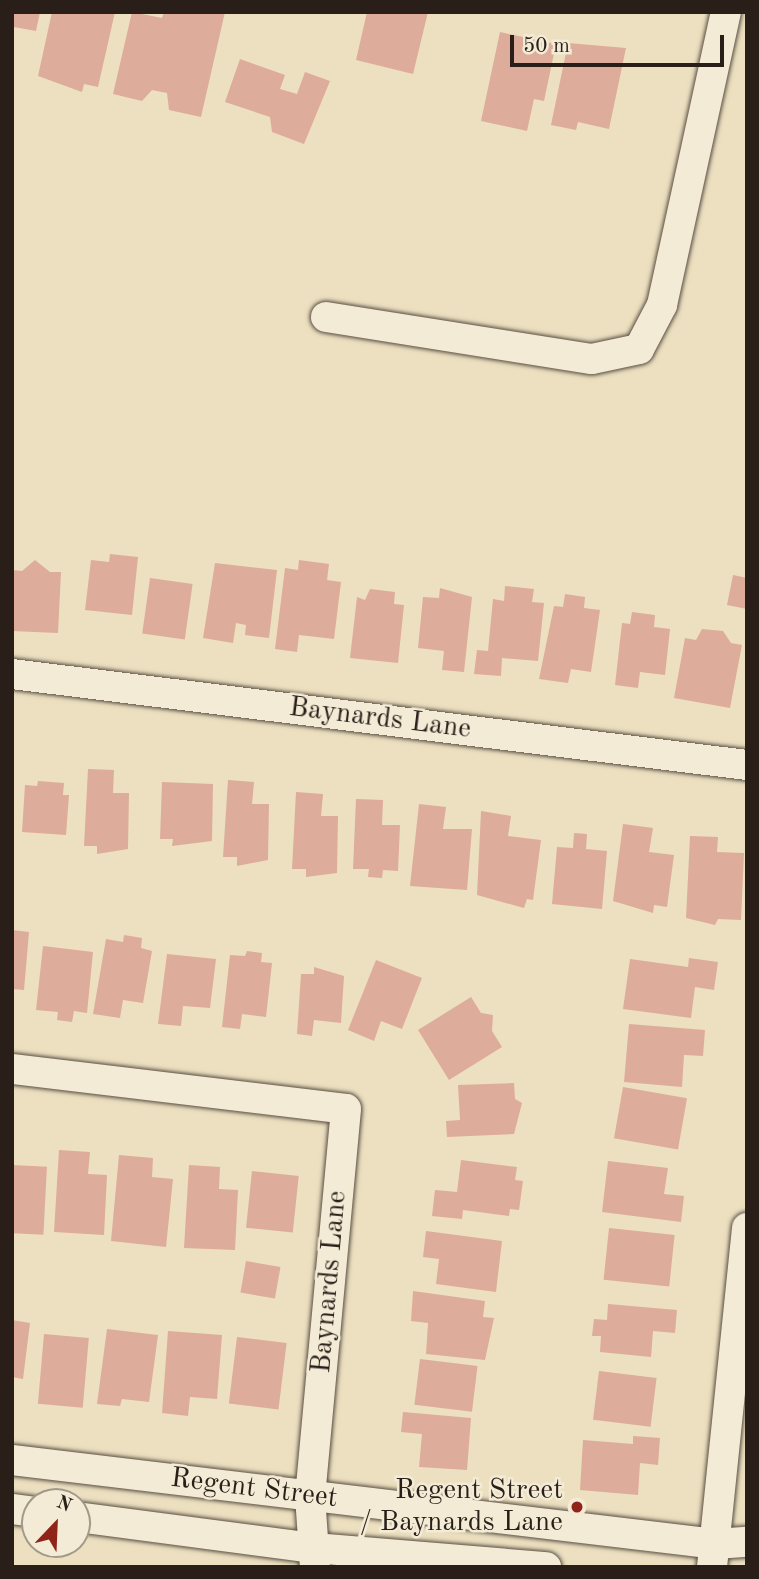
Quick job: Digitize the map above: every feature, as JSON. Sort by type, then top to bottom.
[{"type":"street","points":[[326,317],[592,359],[639,349],[662,304],[726,12]]},
{"type":"street","name":"Baynards Lane","points":[[12,674],[747,765]]},
{"type":"street","name":"Baynards Lane","points":[[12,1069],[346,1109],[310,1496]]},
{"type":"street","points":[[714,1555],[747,1228]]},
{"type":"street","name":"Regent Street","points":[[12,1460],[310,1496],[714,1555],[747,1542]]},
{"type":"street","points":[[303,1557],[310,1496]]},
{"type":"street","name":"Regent Street","points":[[91,1519],[303,1557],[546,1567]]},
{"type":"building","points":[[12,12],[40,12],[36,31],[14,27]]},
{"type":"building","points":[[52,12],[115,12],[98,87],[84,84],[82,92],[38,76]]},
{"type":"building","points":[[132,12],[162,18],[164,12],[225,12],[201,117],[169,110],[167,93],[152,90],[142,101],[113,94]]},
{"type":"building","points":[[367,12],[428,12],[413,74],[356,60]]},
{"type":"building","points":[[500,32],[556,44],[544,101],[534,99],[527,131],[481,121]]},
{"type":"building","points":[[568,43],[626,48],[609,129],[578,122],[576,130],[551,125]]},
{"type":"building","points":[[240,59],[285,75],[280,89],[297,94],[305,72],[330,81],[304,144],[272,132],[270,117],[225,102]]},
{"type":"building","points":[[110,554],[138,557],[132,615],[85,610],[91,560],[109,562]]},
{"type":"building","points":[[35,560],[50,572],[61,572],[58,633],[12,631],[12,570],[22,571]]},
{"type":"building","points":[[299,560],[329,564],[327,580],[341,582],[334,639],[299,635],[297,652],[275,649],[285,568],[298,570]]},
{"type":"building","points":[[215,563],[277,570],[269,638],[245,635],[246,625],[236,623],[233,643],[203,638]]},
{"type":"building","points":[[733,575],[747,578],[747,609],[727,605]]},
{"type":"building","points":[[150,578],[193,584],[185,639],[142,633]]},
{"type":"building","points":[[505,586],[534,589],[532,602],[544,603],[538,661],[502,658],[501,676],[474,674],[477,650],[488,651],[493,599],[504,601]]},
{"type":"building","points":[[440,588],[472,597],[464,672],[442,670],[444,651],[418,648],[423,597],[439,598]]},
{"type":"building","points":[[370,589],[395,592],[394,604],[404,605],[398,663],[350,658],[357,597],[365,600]]},
{"type":"building","points":[[565,594],[585,597],[584,608],[600,610],[591,672],[571,669],[568,683],[539,679],[554,606],[563,607]]},
{"type":"building","points":[[632,612],[655,615],[654,627],[670,629],[665,675],[640,672],[638,688],[615,685],[622,623],[630,624]]},
{"type":"building","points":[[702,629],[723,631],[731,643],[742,645],[730,708],[674,698],[685,638],[696,640]]},
{"type":"building","points":[[88,769],[114,770],[113,793],[129,793],[128,849],[97,854],[97,846],[84,846]]},
{"type":"building","points":[[228,780],[254,782],[252,804],[269,804],[268,860],[237,866],[237,857],[223,857]]},
{"type":"building","points":[[38,781],[64,783],[63,795],[69,795],[66,835],[22,832],[25,785],[37,786]]},
{"type":"building","points":[[162,782],[213,784],[212,841],[172,846],[173,839],[160,839]]},
{"type":"building","points":[[296,792],[323,794],[321,816],[338,816],[337,873],[306,877],[306,869],[292,869]]},
{"type":"building","points":[[356,799],[383,800],[382,825],[400,825],[398,871],[383,870],[382,878],[368,877],[369,869],[353,869]]},
{"type":"building","points":[[419,804],[446,807],[443,829],[472,829],[467,890],[410,886]]},
{"type":"building","points":[[481,811],[511,816],[508,836],[541,840],[533,900],[527,899],[524,908],[477,895]]},
{"type":"building","points":[[623,824],[653,828],[649,852],[674,855],[667,907],[654,905],[653,913],[613,901]]},
{"type":"building","points":[[574,833],[587,834],[586,849],[607,851],[602,909],[552,904],[557,847],[573,848]]},
{"type":"building","points":[[690,836],[718,837],[717,852],[744,853],[741,920],[718,919],[715,925],[686,918]]},
{"type":"building","points":[[12,930],[29,932],[24,990],[12,989]]},
{"type":"building","points":[[124,935],[142,938],[141,948],[152,951],[143,1003],[123,1000],[120,1018],[93,1014],[106,939],[123,942]]},
{"type":"building","points":[[43,946],[93,952],[87,1013],[74,1011],[72,1022],[57,1020],[58,1012],[36,1010]]},
{"type":"building","points":[[247,951],[262,953],[261,962],[272,963],[266,1017],[242,1014],[240,1029],[222,1027],[230,955],[245,956]]},
{"type":"building","points":[[167,954],[216,959],[210,1008],[183,1006],[181,1026],[158,1024]]},
{"type":"building","points":[[689,958],[718,962],[714,990],[695,987],[691,1018],[623,1009],[630,959],[688,967]]},
{"type":"building","points":[[376,960],[422,978],[402,1029],[381,1021],[374,1041],[348,1030]]},
{"type":"building","points":[[314,967],[344,976],[341,1023],[314,1020],[312,1036],[297,1034],[301,974],[314,974]]},
{"type":"building","points":[[471,997],[481,1013],[493,1015],[492,1031],[502,1047],[449,1080],[418,1030]]},
{"type":"building","points":[[629,1024],[705,1030],[703,1056],[684,1055],[682,1087],[624,1082]]},
{"type":"building","points":[[514,1083],[515,1099],[522,1103],[514,1134],[447,1137],[446,1121],[460,1120],[458,1085]]},
{"type":"building","points":[[623,1087],[687,1098],[678,1149],[614,1138]]},
{"type":"building","points":[[59,1150],[90,1152],[88,1174],[107,1175],[104,1235],[54,1232]]},
{"type":"building","points":[[119,1155],[153,1158],[152,1177],[173,1179],[166,1247],[111,1241]]},
{"type":"building","points":[[461,1160],[517,1167],[515,1180],[523,1181],[519,1210],[510,1209],[509,1216],[463,1210],[462,1219],[432,1216],[435,1190],[457,1192]]},
{"type":"building","points":[[608,1161],[668,1168],[664,1194],[684,1196],[681,1222],[602,1212]]},
{"type":"building","points":[[12,1165],[47,1167],[43,1235],[12,1233]]},
{"type":"building","points":[[189,1165],[220,1167],[219,1189],[238,1190],[235,1250],[184,1248]]},
{"type":"building","points":[[252,1171],[299,1176],[293,1233],[246,1228]]},
{"type":"building","points":[[609,1228],[675,1235],[669,1287],[604,1280]]},
{"type":"building","points":[[426,1231],[502,1241],[496,1292],[436,1284],[439,1259],[423,1257]]},
{"type":"building","points":[[246,1261],[280,1267],[275,1299],[240,1293]]},
{"type":"building","points":[[413,1291],[485,1301],[483,1317],[494,1318],[485,1360],[426,1354],[428,1323],[411,1321]]},
{"type":"building","points":[[608,1304],[677,1310],[675,1333],[653,1331],[651,1357],[600,1352],[601,1336],[592,1336],[594,1319],[607,1320]]},
{"type":"building","points":[[12,1320],[30,1323],[23,1379],[12,1377]]},
{"type":"building","points":[[107,1329],[158,1335],[149,1402],[122,1399],[120,1406],[97,1404]]},
{"type":"building","points":[[168,1331],[222,1335],[217,1399],[190,1397],[188,1416],[162,1413]]},
{"type":"building","points":[[44,1334],[89,1338],[83,1408],[38,1404]]},
{"type":"building","points":[[237,1337],[287,1343],[278,1410],[229,1404]]},
{"type":"building","points":[[420,1359],[478,1366],[472,1412],[414,1405]]},
{"type":"building","points":[[599,1371],[657,1378],[651,1427],[593,1420]]},
{"type":"building","points":[[403,1412],[471,1418],[467,1470],[419,1467],[422,1434],[401,1432]]},
{"type":"building","points":[[633,1436],[660,1438],[658,1465],[640,1463],[638,1495],[580,1490],[583,1440],[633,1444]]},
{"type":"place","name":"Regent Street / Baynards Lane","points":[[577,1507]]}]
